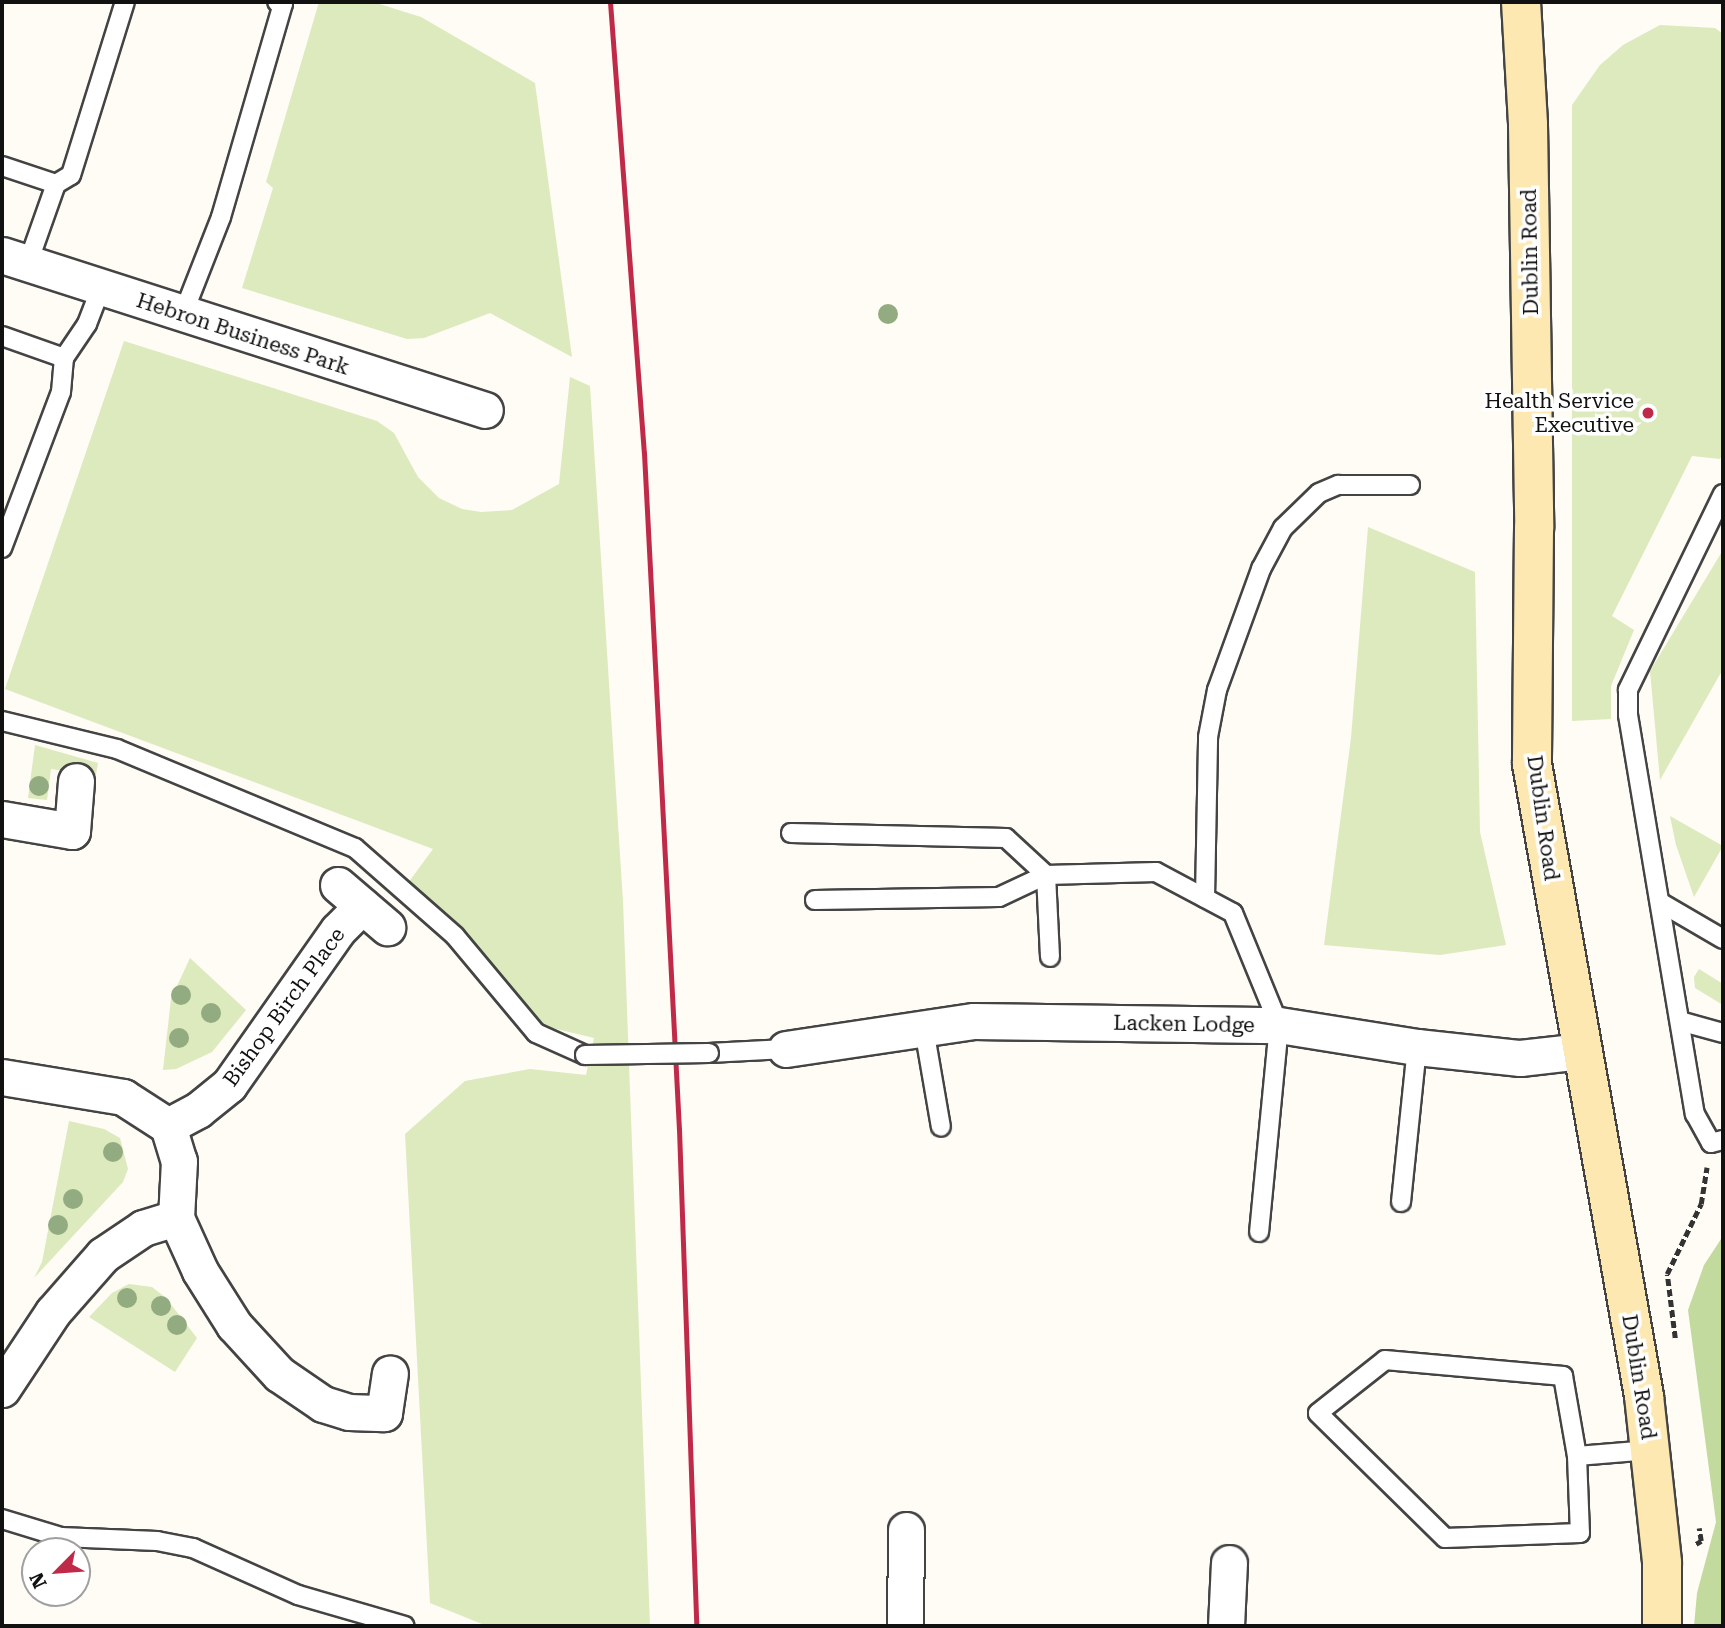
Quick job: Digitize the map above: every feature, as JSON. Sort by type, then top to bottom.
[{"type":"main road","name":"Dublin Road","points":[[1521,2],[1528,125],[1534,528],[1532,764],[1644,1396],[1662,1563],[1662,1626]]},
{"type":"street","name":"Hebron Business Park","points":[[15,259],[485,410]]},
{"type":"street","points":[[2,819],[72,831],[76,781]]},
{"type":"street","name":"Bishop Birch Place","points":[[167,1126],[198,1110],[229,1085],[338,930],[362,906]]},
{"type":"street","name":"Lacken Lodge","points":[[786,1049],[974,1021],[1279,1025],[1417,1047],[1520,1058],[1581,1051]]},
{"type":"street","points":[[2,1076],[123,1097],[167,1126],[179,1161],[176,1217],[200,1271],[234,1325],[279,1374],[323,1404],[349,1412],[384,1413],[390,1373]]},
{"type":"street","points":[[2,1389],[53,1312],[103,1255],[143,1228],[176,1217]]},
{"type":"street","points":[[905,1626],[906,1530]]},
{"type":"street","points":[[1226,1626],[1229,1563]]},
{"type":"lane","points":[[15,259],[56,184],[71,175],[125,2]]},
{"type":"lane","points":[[183,314],[221,217],[283,4],[277,2]]},
{"type":"lane","points":[[2,166],[56,184]]},
{"type":"lane","points":[[2,548],[61,392],[64,358],[87,324],[101,287]]},
{"type":"lane","points":[[2,336],[64,358]]},
{"type":"lane","points":[[1205,898],[1208,737],[1217,690],[1261,569],[1283,528],[1319,493],[1338,485],[1410,485]]},
{"type":"lane","points":[[1717,1142],[1695,1114],[1683,1022],[1628,715],[1628,690],[1723,494]]},
{"type":"lane","points":[[2,721],[117,749],[355,848],[455,936],[536,1034],[585,1055],[786,1049]]},
{"type":"lane","points":[[791,833],[1006,838],[1045,875],[1050,957]]},
{"type":"lane","points":[[815,900],[999,897],[1045,875],[1156,872],[1233,913],[1279,1025],[1259,1232]]},
{"type":"lane","points":[[1663,904],[1723,939]]},
{"type":"lane","points":[[1683,1022],[1723,1033]]},
{"type":"lane","points":[[924,1029],[940,1127]]},
{"type":"lane","points":[[1401,1202],[1417,1047]]},
{"type":"lane","points":[[1385,1360],[1563,1376],[1577,1456],[1580,1533],[1445,1538],[1318,1413],[1385,1360]]},
{"type":"lane","points":[[1577,1456],[1650,1450]]},
{"type":"lane","points":[[2,1519],[61,1537],[157,1541],[193,1548],[298,1595],[405,1626]]},
{"type":"path","points":[[1667,1274],[1701,1204],[1717,1142]]},
{"type":"green space","points":[[319,2],[373,2],[421,17],[535,83],[572,357],[490,313],[424,338],[407,339],[242,288],[273,188],[266,182]]},
{"type":"green space","points":[[1660,25],[1715,28],[1723,34],[1723,453],[1720,459],[1692,456],[1612,616],[1634,630],[1611,686],[1611,719],[1572,721],[1572,105],[1600,65],[1623,45]]},
{"type":"green space","points":[[124,341],[377,421],[394,433],[418,477],[439,498],[462,509],[481,512],[512,510],[559,484],[570,377],[590,386],[623,902],[650,1626],[487,1626],[430,1603],[405,1134],[465,1081],[530,1069],[586,1075],[594,1038],[540,1025],[471,945],[408,883],[433,849],[5,689]]},
{"type":"green space","points":[[1368,527],[1475,572],[1480,832],[1506,945],[1440,955],[1324,945],[1351,738]]},
{"type":"green space","points":[[1723,550],[1723,669],[1660,780],[1650,671]]},
{"type":"green space","points":[[35,745],[98,763],[96,775],[51,769],[47,800],[28,798]]},
{"type":"green space","points":[[1670,816],[1723,846],[1694,897],[1676,845]]},
{"type":"green space","points":[[190,958],[246,1010],[212,1052],[176,1069],[163,1070],[171,999]]},
{"type":"green space","points":[[1699,969],[1723,984],[1723,1005],[1695,988],[1694,977]]},
{"type":"green space","points":[[69,1121],[104,1129],[120,1138],[128,1169],[123,1182],[34,1278],[42,1262]]},
{"type":"green space","points":[[1723,1236],[1723,1626],[1694,1626],[1697,1593],[1716,1522],[1688,1310],[1704,1265]]},
{"type":"green space","points":[[129,1284],[152,1287],[166,1298],[197,1338],[175,1372],[89,1317],[112,1293]]},
{"type":"railway","points":[[610,2],[644,453],[679,1129],[696,1626]]},
{"type":"place","name":"Health Service Executive","points":[[1648,413]]}]
